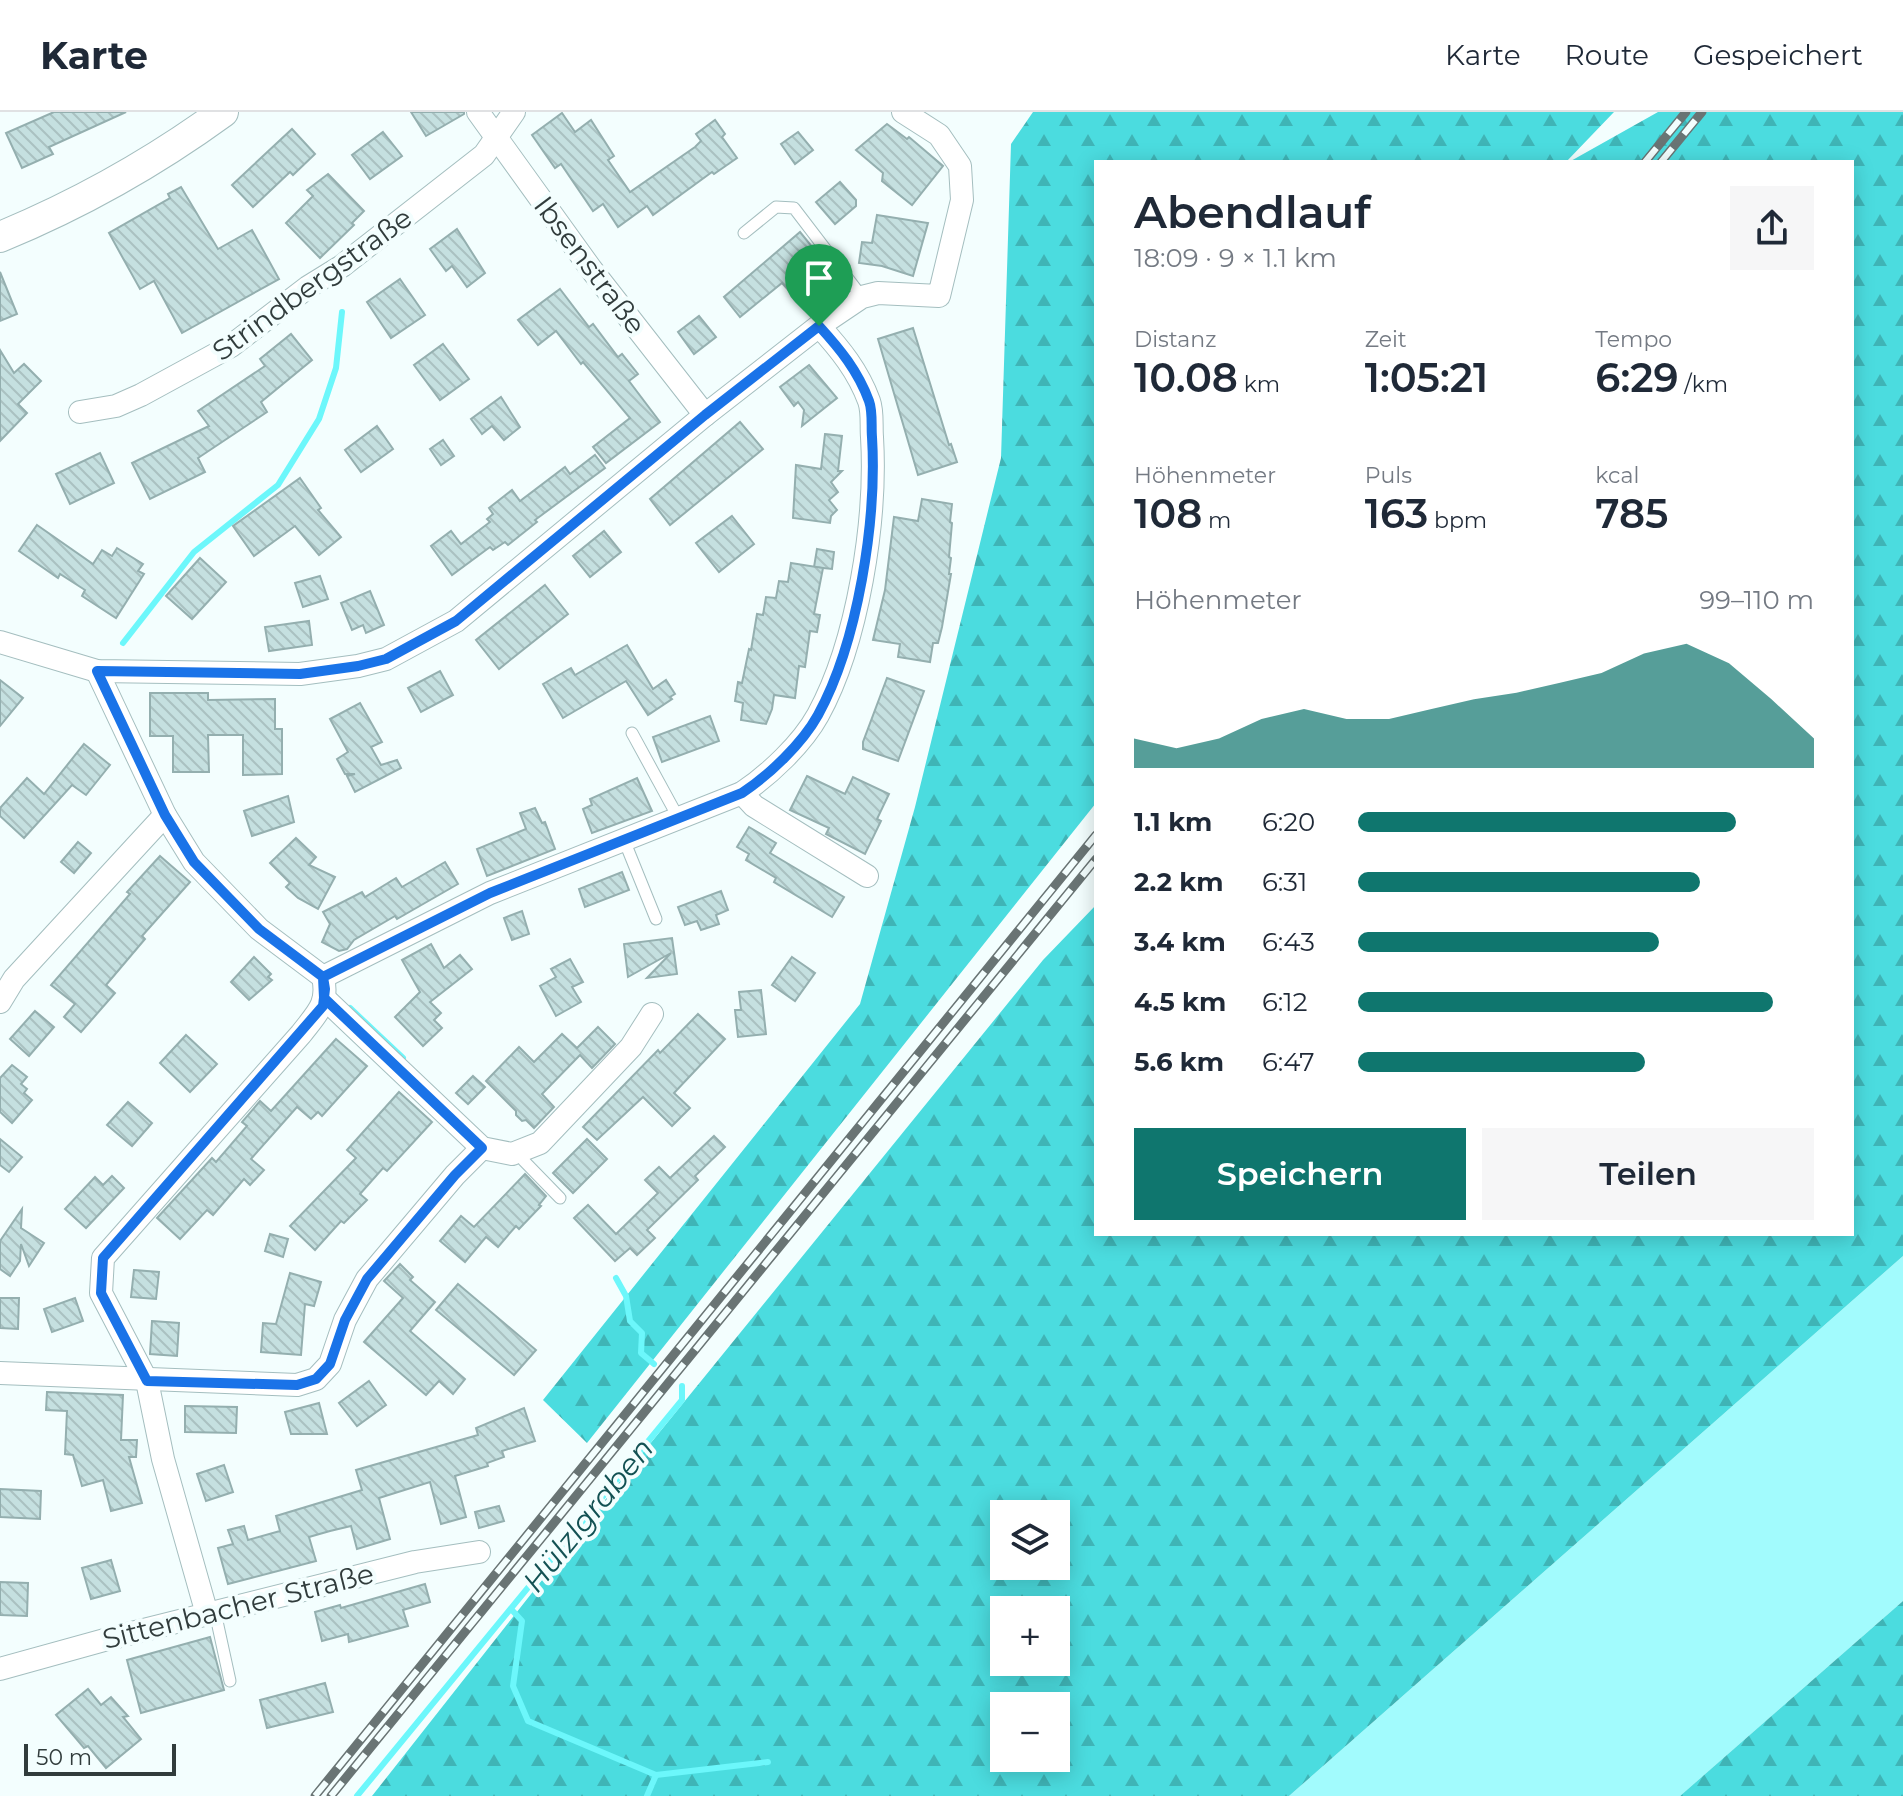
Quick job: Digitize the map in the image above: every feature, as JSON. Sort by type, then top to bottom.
[{"type":"main road","points":[[0,237],[69,207],[127,176],[223,112]]},
{"type":"street","name":"Ibsenstraße","points":[[478,112],[591,269],[705,415]]},
{"type":"street","name":"Strindbergstraße","points":[[80,412],[116,406],[231,346],[377,239],[484,155],[514,112]]},
{"type":"street","points":[[0,642],[97,671],[300,674],[386,659],[456,621],[705,415],[819,326],[862,297],[878,293],[939,296],[962,200],[960,166],[939,135],[903,112]]},
{"type":"street","points":[[324,987],[490,893],[742,793],[771,774],[817,717],[846,649],[860,586],[874,466],[870,404],[847,357],[819,326]]},
{"type":"street","points":[[97,671],[165,815],[194,862],[259,929],[324,987],[482,1148],[512,1154],[540,1143],[631,1047],[652,1014]]},
{"type":"street","points":[[742,793],[754,806],[867,876]]},
{"type":"street","points":[[0,1002],[14,979],[165,815]]},
{"type":"street","points":[[211,1613],[163,1459],[147,1381],[101,1293],[103,1258],[301,1034],[323,1006],[324,987]]},
{"type":"street","points":[[0,1373],[297,1385],[316,1379],[330,1364],[345,1320],[367,1279],[455,1175],[482,1148]]},
{"type":"street","name":"Sittenbacher Straße","points":[[0,1669],[415,1562],[479,1552]]},
{"type":"lane","points":[[744,233],[776,207],[794,208],[862,297]]},
{"type":"lane","points":[[632,733],[679,819]]},
{"type":"lane","points":[[624,840],[656,919]]},
{"type":"lane","points":[[519,1151],[524,1161],[560,1198]]},
{"type":"lane","points":[[211,1613],[230,1681]]},
{"type":"shaded area","points":[[1903,1256],[1903,1601],[1680,1796],[1289,1796]]},
{"type":"green space","points":[[1033,112],[1614,112],[1568,160],[1094,160],[1094,806],[587,1443],[543,1400],[860,1004],[915,807],[1001,458],[1011,144]]},
{"type":"green space","points":[[1658,112],[1903,112],[1903,1256],[1289,1796],[372,1796],[628,1471],[1043,960],[1094,907],[1094,1236],[1854,1236],[1854,160],[1573,160]]},
{"type":"green space","points":[[1903,1601],[1903,1796],[1680,1796]]},
{"type":"building","points":[[54,112],[126,112],[49,147],[53,154],[22,168],[6,133]]},
{"type":"building","points":[[411,112],[464,112],[464,114],[426,136]]},
{"type":"building","points":[[562,113],[575,132],[591,120],[614,156],[608,160],[630,192],[695,147],[701,141],[696,134],[715,120],[725,134],[722,137],[737,158],[714,174],[712,172],[653,215],[647,206],[618,227],[603,204],[593,211],[561,164],[555,168],[532,135]]},
{"type":"building","points":[[887,124],[907,139],[909,137],[943,166],[912,205],[882,181],[883,173],[856,150]]},
{"type":"building","points":[[292,129],[315,154],[293,175],[290,172],[253,207],[232,185]]},
{"type":"building","points":[[383,132],[402,156],[370,179],[352,155]]},
{"type":"building","points":[[798,132],[813,150],[795,164],[781,144]]},
{"type":"building","points":[[328,174],[364,211],[320,258],[286,223],[313,196],[307,190]]},
{"type":"building","points":[[840,182],[856,200],[856,206],[835,224],[816,202]]},
{"type":"building","points":[[181,187],[218,249],[252,230],[279,279],[182,333],[154,281],[140,289],[109,233],[170,198],[168,194]]},
{"type":"building","points":[[877,215],[928,223],[913,276],[882,266],[859,263],[862,242],[872,243]]},
{"type":"building","points":[[457,229],[485,273],[467,287],[452,266],[446,271],[430,249]]},
{"type":"building","points":[[800,232],[826,264],[790,292],[782,283],[740,317],[724,297]]},
{"type":"building","points":[[0,272],[17,314],[0,321]]},
{"type":"building","points":[[400,279],[425,315],[391,338],[367,302]]},
{"type":"building","points":[[560,289],[589,327],[593,324],[618,357],[622,354],[638,374],[629,381],[660,422],[606,463],[593,447],[630,418],[556,331],[538,345],[518,320]]},
{"type":"building","points":[[699,316],[716,337],[694,354],[678,332]]},
{"type":"building","points":[[913,328],[957,462],[918,475],[878,339]]},
{"type":"building","points":[[291,334],[312,360],[261,402],[267,412],[198,458],[205,472],[150,499],[132,463],[209,426],[198,411],[265,366],[260,359]]},
{"type":"building","points":[[443,344],[469,379],[440,400],[414,365]]},
{"type":"building","points":[[0,350],[14,373],[24,364],[41,381],[18,404],[27,413],[0,441]]},
{"type":"building","points":[[809,365],[837,398],[802,426],[804,410],[798,402],[794,406],[780,387]]},
{"type":"building","points":[[501,397],[520,427],[504,440],[492,426],[482,434],[471,419]]},
{"type":"building","points":[[740,422],[763,449],[670,525],[650,499]]},
{"type":"building","points":[[377,426],[393,449],[361,472],[345,450]]},
{"type":"building","points":[[825,434],[842,436],[838,471],[842,471],[831,482],[838,492],[829,500],[837,510],[831,516],[830,523],[793,518],[796,465],[821,469]]},
{"type":"building","points":[[443,440],[454,456],[441,465],[430,449]]},
{"type":"building","points":[[100,453],[114,483],[70,504],[56,474]]},
{"type":"building","points":[[595,455],[605,468],[535,520],[537,522],[508,545],[505,542],[493,550],[490,547],[452,575],[431,546],[451,531],[461,544],[490,522],[487,519],[493,514],[489,508],[512,490],[520,501],[565,467],[570,474]]},
{"type":"building","points":[[300,478],[321,508],[318,510],[341,537],[319,555],[295,526],[254,556],[233,526]]},
{"type":"building","points":[[922,499],[952,504],[951,574],[942,627],[938,643],[933,643],[930,662],[898,657],[900,644],[873,640],[885,590],[894,517],[918,521]]},
{"type":"building","points":[[732,516],[754,544],[719,572],[696,543]]},
{"type":"building","points":[[37,525],[93,564],[102,550],[112,556],[117,548],[143,564],[138,571],[144,574],[116,618],[82,596],[85,590],[60,574],[58,578],[19,551]]},
{"type":"building","points":[[604,531],[621,552],[590,577],[573,556]]},
{"type":"building","points":[[817,549],[834,552],[832,569],[814,567]]},
{"type":"building","points":[[200,558],[226,582],[192,619],[166,596]]},
{"type":"building","points":[[791,563],[823,568],[814,614],[820,615],[817,632],[810,631],[805,667],[799,666],[795,698],[774,695],[766,724],[741,720],[743,703],[735,701],[738,682],[742,683],[751,650],[757,614],[763,615],[766,597],[776,598],[779,581],[788,582]]},
{"type":"building","points":[[320,576],[328,599],[303,607],[295,583]]},
{"type":"building","points":[[545,585],[568,614],[499,669],[476,640]]},
{"type":"building","points":[[370,591],[384,625],[366,633],[363,625],[352,630],[341,603]]},
{"type":"building","points":[[309,621],[312,645],[269,651],[265,627]]},
{"type":"building","points":[[627,645],[653,689],[666,680],[675,694],[670,697],[672,699],[648,715],[626,681],[563,718],[543,684],[571,668],[575,675]]},
{"type":"building","points":[[440,671],[453,695],[421,712],[408,688]]},
{"type":"building","points":[[887,678],[924,691],[898,761],[863,749]]},
{"type":"building","points":[[0,680],[23,698],[0,726]]},
{"type":"building","points":[[150,693],[208,693],[208,700],[275,699],[275,729],[282,729],[282,774],[243,775],[243,735],[208,735],[209,772],[173,772],[173,736],[150,736]]},
{"type":"building","points":[[360,703],[382,742],[371,747],[381,765],[397,760],[401,768],[355,792],[347,776],[355,774],[345,774],[337,759],[348,752],[330,719]]},
{"type":"building","points":[[710,716],[719,741],[662,762],[653,737]]},
{"type":"building","points":[[84,744],[110,765],[86,795],[72,785],[24,838],[0,816],[0,808],[27,778],[44,794]]},
{"type":"building","points":[[807,776],[845,794],[853,777],[889,794],[877,819],[881,821],[865,854],[826,834],[829,828],[790,810]]},
{"type":"building","points":[[637,778],[652,811],[592,833],[583,809],[592,805],[590,799]]},
{"type":"building","points":[[288,796],[294,822],[252,836],[244,811]]},
{"type":"building","points":[[535,808],[542,823],[545,822],[555,849],[487,876],[477,849],[526,829],[520,813]]},
{"type":"building","points":[[749,827],[776,843],[770,853],[844,897],[832,917],[774,882],[776,878],[746,860],[749,854],[737,847]]},
{"type":"building","points":[[296,838],[316,857],[309,865],[335,877],[318,909],[286,887],[290,883],[270,863]]},
{"type":"building","points":[[78,842],[91,853],[74,873],[61,862]]},
{"type":"building","points":[[160,856],[190,882],[142,936],[145,939],[106,985],[115,993],[81,1032],[64,1017],[75,1004],[51,985]]},
{"type":"building","points":[[445,862],[458,884],[354,940],[347,949],[339,951],[322,942],[330,924],[323,912],[362,892],[365,897],[396,878],[402,887]]},
{"type":"building","points":[[622,872],[629,890],[585,907],[579,889]]},
{"type":"building","points":[[721,891],[728,910],[716,915],[719,924],[701,930],[697,921],[685,925],[678,907]]},
{"type":"building","points":[[522,911],[529,934],[512,940],[504,918]]},
{"type":"building","points":[[672,938],[677,974],[647,978],[671,953],[628,977],[624,944]]},
{"type":"building","points":[[431,944],[444,968],[460,955],[472,969],[430,1002],[441,1013],[434,1020],[442,1028],[423,1046],[395,1017],[420,992],[402,960]]},
{"type":"building","points":[[254,957],[271,974],[268,977],[272,980],[249,1000],[231,982]]},
{"type":"building","points":[[792,957],[815,973],[795,1001],[772,985]]},
{"type":"building","points":[[570,959],[583,982],[572,987],[581,1002],[556,1016],[540,986],[556,977],[551,969]]},
{"type":"building","points":[[761,990],[766,1034],[738,1037],[735,1010],[741,1010],[739,992]]},
{"type":"building","points":[[35,1011],[54,1027],[29,1056],[10,1039]]},
{"type":"building","points":[[698,1014],[725,1039],[674,1093],[690,1108],[672,1126],[643,1097],[597,1140],[583,1127]]},
{"type":"building","points":[[598,1027],[615,1044],[592,1068],[580,1055],[542,1094],[554,1107],[534,1128],[526,1120],[522,1121],[486,1081],[519,1047],[534,1062],[562,1034],[577,1048]]},
{"type":"building","points":[[186,1035],[217,1064],[190,1092],[160,1063]]},
{"type":"building","points":[[336,1039],[367,1066],[322,1116],[318,1112],[311,1119],[297,1107],[251,1159],[264,1170],[250,1185],[244,1179],[213,1215],[207,1210],[180,1239],[157,1218],[212,1158],[216,1162],[247,1126],[242,1122],[260,1101],[271,1111]]},
{"type":"building","points":[[12,1065],[27,1077],[21,1084],[27,1089],[24,1093],[32,1100],[12,1123],[0,1112],[0,1078]]},
{"type":"building","points":[[473,1076],[485,1087],[468,1104],[456,1093]]},
{"type":"building","points":[[399,1092],[432,1122],[387,1171],[383,1168],[360,1194],[367,1200],[344,1223],[341,1221],[315,1250],[290,1226],[356,1158],[347,1150]]},
{"type":"building","points":[[128,1102],[152,1123],[132,1146],[107,1125]]},
{"type":"building","points":[[714,1136],[725,1147],[695,1176],[698,1180],[647,1230],[655,1238],[637,1255],[630,1248],[615,1261],[574,1218],[588,1205],[616,1234],[658,1193],[645,1180],[659,1167],[670,1178]]},
{"type":"building","points":[[0,1139],[22,1157],[9,1172],[0,1165]]},
{"type":"building","points":[[587,1139],[607,1159],[573,1193],[553,1173]]},
{"type":"building","points":[[525,1174],[546,1196],[541,1206],[519,1229],[516,1226],[498,1247],[486,1237],[465,1262],[440,1241],[461,1216],[474,1227]]},
{"type":"building","points":[[112,1176],[124,1188],[86,1228],[65,1209],[95,1177],[103,1185]]},
{"type":"building","points":[[22,1209],[21,1228],[44,1243],[29,1266],[21,1244],[20,1261],[10,1276],[0,1269],[0,1241]]},
{"type":"building","points":[[270,1234],[288,1239],[283,1257],[265,1251]]},
{"type":"building","points":[[400,1264],[413,1277],[410,1280],[435,1302],[410,1331],[465,1379],[453,1394],[439,1381],[426,1395],[364,1342],[403,1298],[384,1281]]},
{"type":"building","points":[[134,1270],[159,1272],[156,1299],[131,1297]]},
{"type":"building","points":[[290,1273],[321,1282],[314,1306],[305,1304],[301,1355],[261,1352],[263,1323],[276,1324]]},
{"type":"building","points":[[458,1284],[536,1350],[514,1375],[436,1310]]},
{"type":"building","points":[[0,1298],[19,1298],[18,1329],[0,1328]]},
{"type":"building","points":[[75,1298],[83,1321],[52,1332],[44,1309]]},
{"type":"building","points":[[152,1321],[179,1323],[177,1356],[150,1354]]},
{"type":"building","points":[[369,1381],[386,1405],[357,1426],[339,1403]]},
{"type":"building","points":[[47,1392],[123,1395],[121,1440],[137,1440],[136,1457],[129,1457],[142,1503],[111,1511],[103,1480],[82,1486],[73,1455],[65,1454],[67,1411],[46,1410]]},
{"type":"building","points":[[319,1403],[327,1434],[291,1434],[285,1412]]},
{"type":"building","points":[[185,1406],[237,1407],[236,1433],[185,1432]]},
{"type":"building","points":[[524,1408],[535,1441],[502,1451],[504,1457],[487,1463],[488,1466],[455,1476],[466,1517],[441,1524],[430,1482],[379,1498],[390,1539],[357,1549],[351,1526],[330,1531],[309,1537],[316,1561],[228,1584],[218,1548],[233,1544],[228,1530],[244,1526],[248,1540],[280,1531],[276,1516],[362,1490],[356,1470],[478,1435],[476,1428]]},
{"type":"building","points":[[224,1465],[233,1492],[206,1501],[197,1474]]},
{"type":"building","points":[[0,1489],[41,1491],[40,1519],[0,1517]]},
{"type":"building","points":[[499,1506],[504,1521],[479,1528],[475,1512]]},
{"type":"building","points":[[111,1560],[120,1591],[91,1599],[82,1568]]},
{"type":"building","points":[[0,1582],[28,1583],[27,1616],[0,1615]]},
{"type":"building","points":[[425,1584],[430,1602],[403,1610],[408,1626],[349,1642],[348,1634],[322,1641],[315,1612],[340,1605],[341,1608]]},
{"type":"building","points":[[210,1637],[224,1690],[141,1713],[127,1660]]},
{"type":"building","points":[[325,1683],[333,1712],[267,1728],[260,1700]]},
{"type":"building","points":[[88,1689],[101,1705],[111,1697],[128,1716],[123,1717],[141,1739],[106,1768],[56,1715]]},
{"type":"waterway","name":"Hülzlgraben","points":[[123,643],[194,552],[278,485],[319,419],[336,368],[342,312]]},
{"type":"waterway","name":"Hülzlgraben","points":[[350,1008],[403,1058]]},
{"type":"waterway","name":"Hülzlgraben","points":[[616,1278],[626,1296],[630,1321],[642,1333],[641,1353],[654,1364]]},
{"type":"waterway","name":"Hülzlgraben","points":[[357,1796],[682,1400],[682,1386]]},
{"type":"waterway","name":"Hülzlgraben","points":[[511,1609],[522,1621],[513,1686],[528,1721],[656,1775],[647,1796]]},
{"type":"waterway","points":[[656,1775],[768,1762]]},
{"type":"railway","points":[[1647,160],[1686,112]]},
{"type":"railway","points":[[1663,160],[1702,112]]},
{"type":"railway","points":[[315,1796],[1094,837]]},
{"type":"railway","points":[[331,1796],[1094,861]]},
{"type":"route","points":[[819,326],[705,415],[456,621],[386,659],[300,674],[97,671],[165,815],[194,862],[259,929],[323,977],[324,998],[482,1148],[455,1175],[367,1279],[345,1320],[330,1364],[316,1379],[297,1385],[147,1381],[101,1293],[103,1258],[323,1006],[323,977],[490,893],[742,793],[771,774],[817,717],[846,649],[860,586],[874,466],[870,404],[847,357],[819,326]]}]
